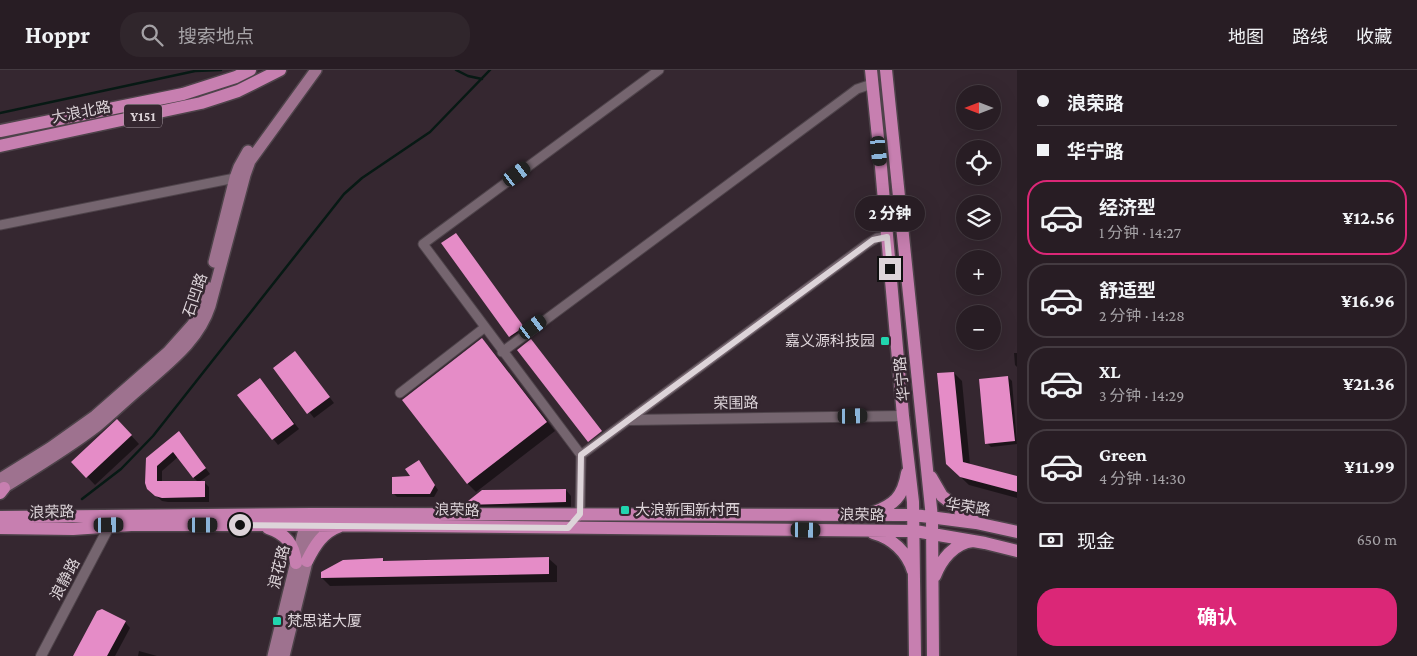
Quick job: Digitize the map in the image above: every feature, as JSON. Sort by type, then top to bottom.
[{"type":"main road","name":"大浪北路","points":[[0,131],[183,94],[236,77],[250,70]]},
{"type":"main road","name":"大浪北路","points":[[0,146],[201,103],[238,91],[280,70]]},
{"type":"main road","name":"石凹路","points":[[1,487],[78,440],[97,426],[181,352],[190,341],[203,323],[210,306],[240,177],[239,167],[244,156],[315,70]]},
{"type":"main road","name":"华宁路","points":[[871,70],[914,515],[915,656]]},
{"type":"main road","name":"华宁路","points":[[886,70],[932,518],[933,656]]},
{"type":"main road","points":[[927,464],[932,480],[942,496],[970,519],[980,524]]},
{"type":"main road","points":[[860,515],[877,511],[894,502],[903,488],[908,466]]},
{"type":"main road","points":[[0,508],[5,517]]},
{"type":"main road","name":"浪荣路","points":[[0,528],[72,528],[112,520],[311,521],[580,514],[914,515]]},
{"type":"main road","name":"华荣路","points":[[914,515],[980,524],[1017,532]]},
{"type":"main road","name":"浪荣路","points":[[5,517],[82,516],[112,520],[258,525],[311,521],[343,525],[914,531]]},
{"type":"main road","name":"浪花路","points":[[284,656],[311,521]]},
{"type":"main road","points":[[258,525],[280,533],[289,540],[302,562],[324,534],[343,525]]},
{"type":"main road","points":[[866,531],[886,538],[898,546],[912,568],[914,578]]},
{"type":"main road","points":[[914,531],[976,541],[1017,552]]},
{"type":"main road","points":[[933,581],[942,562],[953,550],[962,543],[976,541]]},
{"type":"main road","name":"浪花路","points":[[273,656],[302,562]]},
{"type":"street","points":[[568,528],[580,514],[581,455],[484,328],[423,244],[658,70]]},
{"type":"street","points":[[502,352],[841,101],[857,90],[872,84]]},
{"type":"street","points":[[0,225],[240,177]]},
{"type":"street","points":[[581,455],[867,244],[878,238],[887,237]]},
{"type":"street","points":[[400,393],[484,328]]},
{"type":"street","name":"荣围路","points":[[629,420],[903,416]]},
{"type":"street","name":"浪静路","points":[[41,656],[112,520]]},
{"type":"building","points":[[456,233],[524,327],[509,337],[441,243]]},
{"type":"building","points":[[482,338],[547,422],[467,484],[402,400]]},
{"type":"building","points":[[531,339],[602,431],[588,442],[517,350]]},
{"type":"building","points":[[295,351],[330,397],[307,414],[273,368]]},
{"type":"building","points":[[954,372],[963,462],[1017,476],[1017,492],[960,477],[946,464],[937,373]]},
{"type":"building","points":[[1008,376],[1015,441],[985,444],[979,379]]},
{"type":"building","points":[[260,378],[294,424],[272,440],[237,395]]},
{"type":"building","points":[[117,419],[132,435],[86,478],[71,462]]},
{"type":"building","points":[[179,431],[206,468],[193,478],[173,452],[157,466],[157,481],[205,481],[205,497],[162,498],[155,496],[147,489],[145,483],[146,458]]},
{"type":"building","points":[[419,460],[435,485],[430,494],[392,494],[392,477],[410,476],[405,469]]},
{"type":"building","points":[[566,489],[566,502],[463,505],[482,490]]},
{"type":"building","points":[[549,557],[549,574],[321,578],[321,572],[343,560],[383,558],[383,561]]},
{"type":"building","points":[[102,609],[126,621],[107,656],[73,656],[97,611]]},
{"type":"waterway","points":[[0,113],[195,71],[221,70]]},
{"type":"waterway","points":[[456,70],[468,76],[482,79]]},
{"type":"waterway","points":[[82,499],[121,469],[153,436],[344,194],[362,178],[430,132],[490,70]]},
{"type":"place","name":"嘉义源科技园","points":[[885,341]]},
{"type":"place","name":"大浪新围新村西","points":[[625,510]]},
{"type":"place","name":"梵思诺大厦","points":[[277,621]]},
{"type":"route","points":[[240,525],[568,528],[580,514],[581,455],[873,240],[887,237],[890,269]]}]
